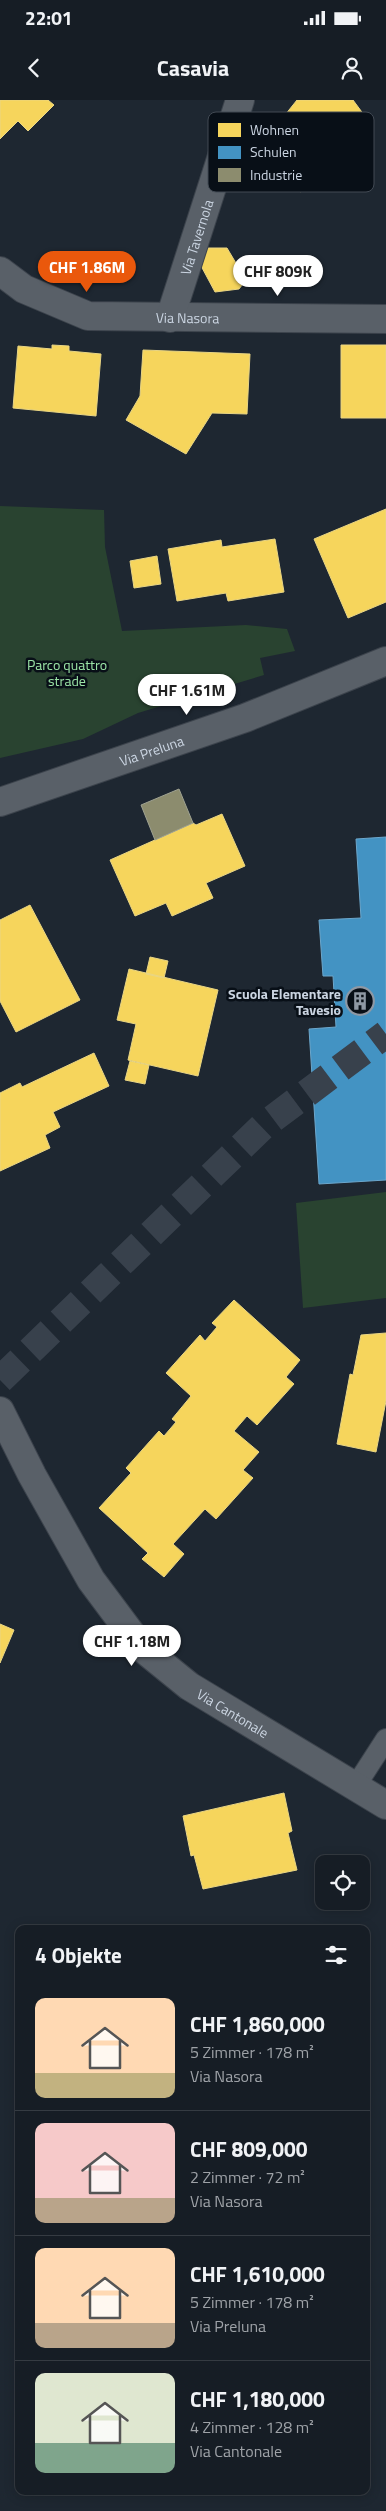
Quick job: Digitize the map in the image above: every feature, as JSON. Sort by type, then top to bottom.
[{"type":"street","name":"Via Tavernola","points":[[236,112],[240,100]]},
{"type":"street","name":"Via Tavernola","points":[[170,318],[210,192]]},
{"type":"street","name":"Via Nasora","points":[[0,271],[24,289],[88,316],[386,319]]},
{"type":"street","name":"Via Preluna","points":[[0,802],[245,718],[386,661]]},
{"type":"street","name":"Via Cantonale","points":[[0,1411],[32,1474],[91,1580],[141,1647],[189,1686],[386,1805]]},
{"type":"lane","points":[[355,1787],[386,1739]]},
{"type":"green space","name":"Parco quattro strade","points":[[0,506],[104,510],[105,547],[122,631],[246,625],[287,629],[295,651],[260,658],[264,675],[138,713],[83,739],[0,758]]},
{"type":"green space","points":[[386,1192],[386,1298],[303,1308],[296,1203]]},
{"type":"building: Wohnen","points":[[0,100],[48,100],[54,105],[28,131],[18,121],[0,139]]},
{"type":"building: Wohnen","points":[[297,100],[353,100],[362,112],[287,112]]},
{"type":"building: Wohnen","points":[[205,248],[227,248],[246,280],[239,289],[215,292],[200,264]]},
{"type":"building: Wohnen","points":[[52,345],[69,346],[69,351],[101,354],[96,416],[13,408],[18,346],[52,349]]},
{"type":"building: Wohnen","points":[[341,345],[386,345],[386,418],[341,418]]},
{"type":"building: Wohnen","points":[[143,350],[250,354],[247,414],[212,413],[186,454],[126,420],[140,396]]},
{"type":"building: Wohnen","points":[[386,509],[386,602],[348,618],[314,539]]},
{"type":"building: Wohnen","points":[[275,539],[284,592],[228,601],[226,593],[177,601],[168,549],[221,540],[222,547]]},
{"type":"building: Wohnen","points":[[157,556],[161,584],[134,588],[130,561]]},
{"type":"building: Wohnen","points":[[222,814],[245,866],[206,883],[213,898],[172,916],[166,903],[135,916],[110,860],[193,823],[196,825]]},
{"type":"building: Wohnen","points":[[30,905],[80,1000],[16,1032],[0,1001],[0,920]]},
{"type":"building: Wohnen","points":[[150,957],[168,961],[164,978],[146,974]]},
{"type":"building: Wohnen","points":[[129,969],[218,990],[198,1076],[128,1060],[136,1024],[117,1020]]},
{"type":"building: Wohnen","points":[[94,1053],[109,1086],[53,1112],[60,1127],[45,1135],[50,1148],[0,1171],[0,1093],[20,1083],[22,1087]]},
{"type":"building: Wohnen","points":[[130,1061],[149,1065],[145,1084],[125,1080]]},
{"type":"building: Wohnen","points":[[234,1300],[300,1360],[286,1377],[294,1384],[257,1425],[247,1416],[234,1431],[259,1452],[243,1470],[253,1478],[216,1519],[205,1509],[173,1544],[184,1554],[164,1577],[142,1559],[148,1553],[99,1508],[131,1473],[126,1468],[159,1431],[164,1436],[176,1422],[172,1419],[191,1396],[166,1373],[200,1335],[205,1341],[217,1327],[212,1323]]},
{"type":"building: Wohnen","points":[[386,1333],[386,1401],[376,1452],[337,1444],[350,1374],[353,1375],[361,1335]]},
{"type":"building: Wohnen","points":[[0,1624],[14,1630],[0,1663]]},
{"type":"building: Wohnen","points":[[284,1793],[292,1831],[288,1833],[297,1870],[203,1889],[194,1855],[191,1856],[183,1816]]},
{"type":"building: Schulen","name":"Scuola Elementare Tavesio","points":[[386,837],[386,1180],[319,1184],[309,1029],[336,1027],[333,976],[323,976],[319,920],[361,918],[356,839]]},
{"type":"building: Industrie","points":[[179,789],[193,823],[155,840],[141,805]]},
{"type":"tunnel","points":[[0,1380],[263,1126],[386,1034]]},
{"type":"place","name":"Scuola Elementare Tavesio","points":[[360,1001]]}]
